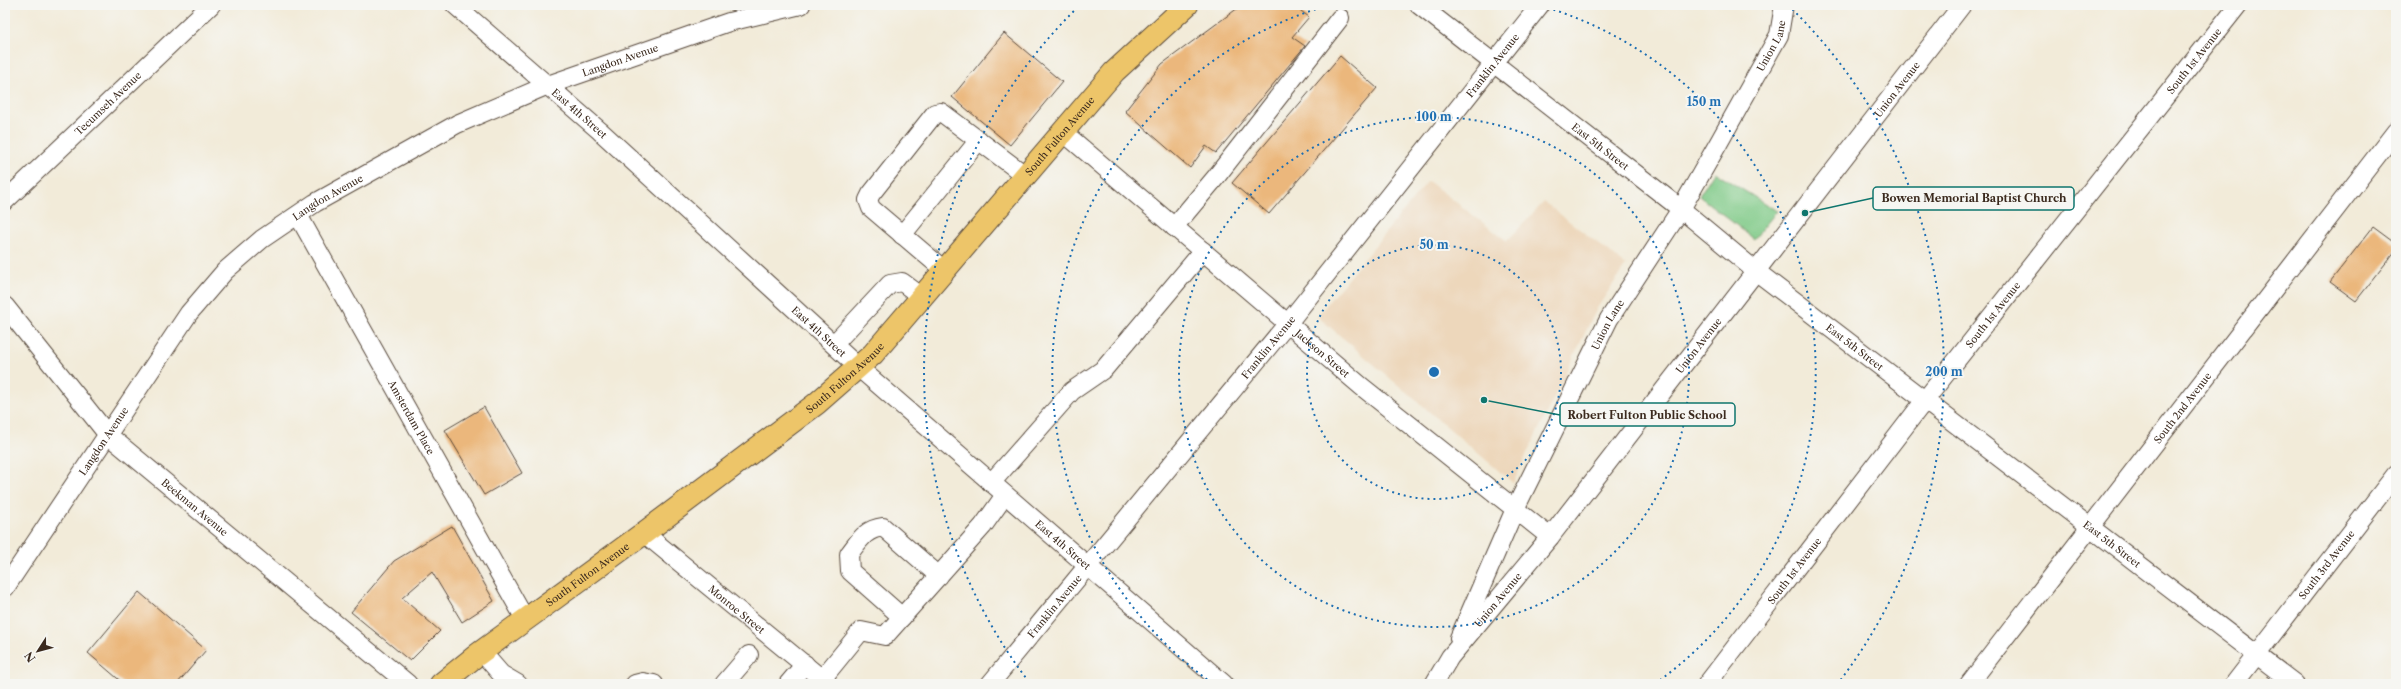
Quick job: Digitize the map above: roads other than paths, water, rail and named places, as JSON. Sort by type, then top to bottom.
[{"type":"main road","name":"South Fulton Avenue","points":[[441,684],[481,651],[644,534],[816,404],[858,368],[873,354],[1114,72],[1187,5]]},
{"type":"street","name":"Tecumseh Avenue","points":[[5,200],[211,5]]},
{"type":"street","points":[[729,22],[744,5]]},
{"type":"street","name":"Langdon Avenue","points":[[5,588],[189,313],[225,271],[262,239],[315,203],[457,124],[548,85],[729,22],[801,5]]},
{"type":"street","name":"East 5th Street","points":[[1419,5],[1682,209],[1757,272],[2295,684]]},
{"type":"street","name":"Franklin Avenue","points":[[990,684],[1288,323],[1540,5]]},
{"type":"street","name":"Union Lane","points":[[1450,657],[1515,509],[1608,319],[1682,209],[1779,35],[1784,5]]},
{"type":"street","name":"Union Avenue","points":[[1434,684],[1450,657],[1550,537],[1757,272],[1962,5]]},
{"type":"street","name":"South 1st Avenue","points":[[1707,684],[1925,400],[2238,5]]},
{"type":"street","name":"East 4th Street","points":[[466,9],[834,344],[858,368],[1224,684]]},
{"type":"street","points":[[1174,227],[1340,18]]},
{"type":"street","points":[[944,271],[871,208],[868,200],[871,194],[936,113],[941,112],[1026,176]]},
{"type":"street","name":"South 2nd Avenue","points":[[1969,684],[2396,131]]},
{"type":"street","name":"Jackson Street","points":[[1063,132],[1361,386],[1550,537]]},
{"type":"street","points":[[902,235],[979,140]]},
{"type":"street","name":"Amsterdam Place","points":[[298,215],[524,620]]},
{"type":"street","points":[[991,483],[1072,391],[1104,369],[1203,251]]},
{"type":"street","points":[[834,344],[890,284],[902,282],[922,297]]},
{"type":"street","name":"Beekman Avenue","points":[[5,306],[108,435],[408,684]]},
{"type":"street","name":"South 3rd Avenue","points":[[2234,684],[2396,474]]},
{"type":"street","points":[[825,681],[861,631],[885,636],[983,526],[1005,495]]},
{"type":"street","points":[[902,617],[850,571],[849,554],[866,533],[874,528],[883,527],[939,576]]},
{"type":"street","name":"Monroe Street","points":[[644,534],[825,681]]},
{"type":"street","points":[[481,651],[501,674],[518,684]]},
{"type":"street","points":[[724,684],[749,655]]},
{"type":"street","points":[[788,684],[805,664]]},
{"type":"street","points":[[635,684],[643,682],[654,684]]},
{"type":"place","name":"Bowen Memorial Baptist Church","points":[[1805,213]]},
{"type":"place","name":"Robert Fulton Public School","points":[[1484,400]]}]
